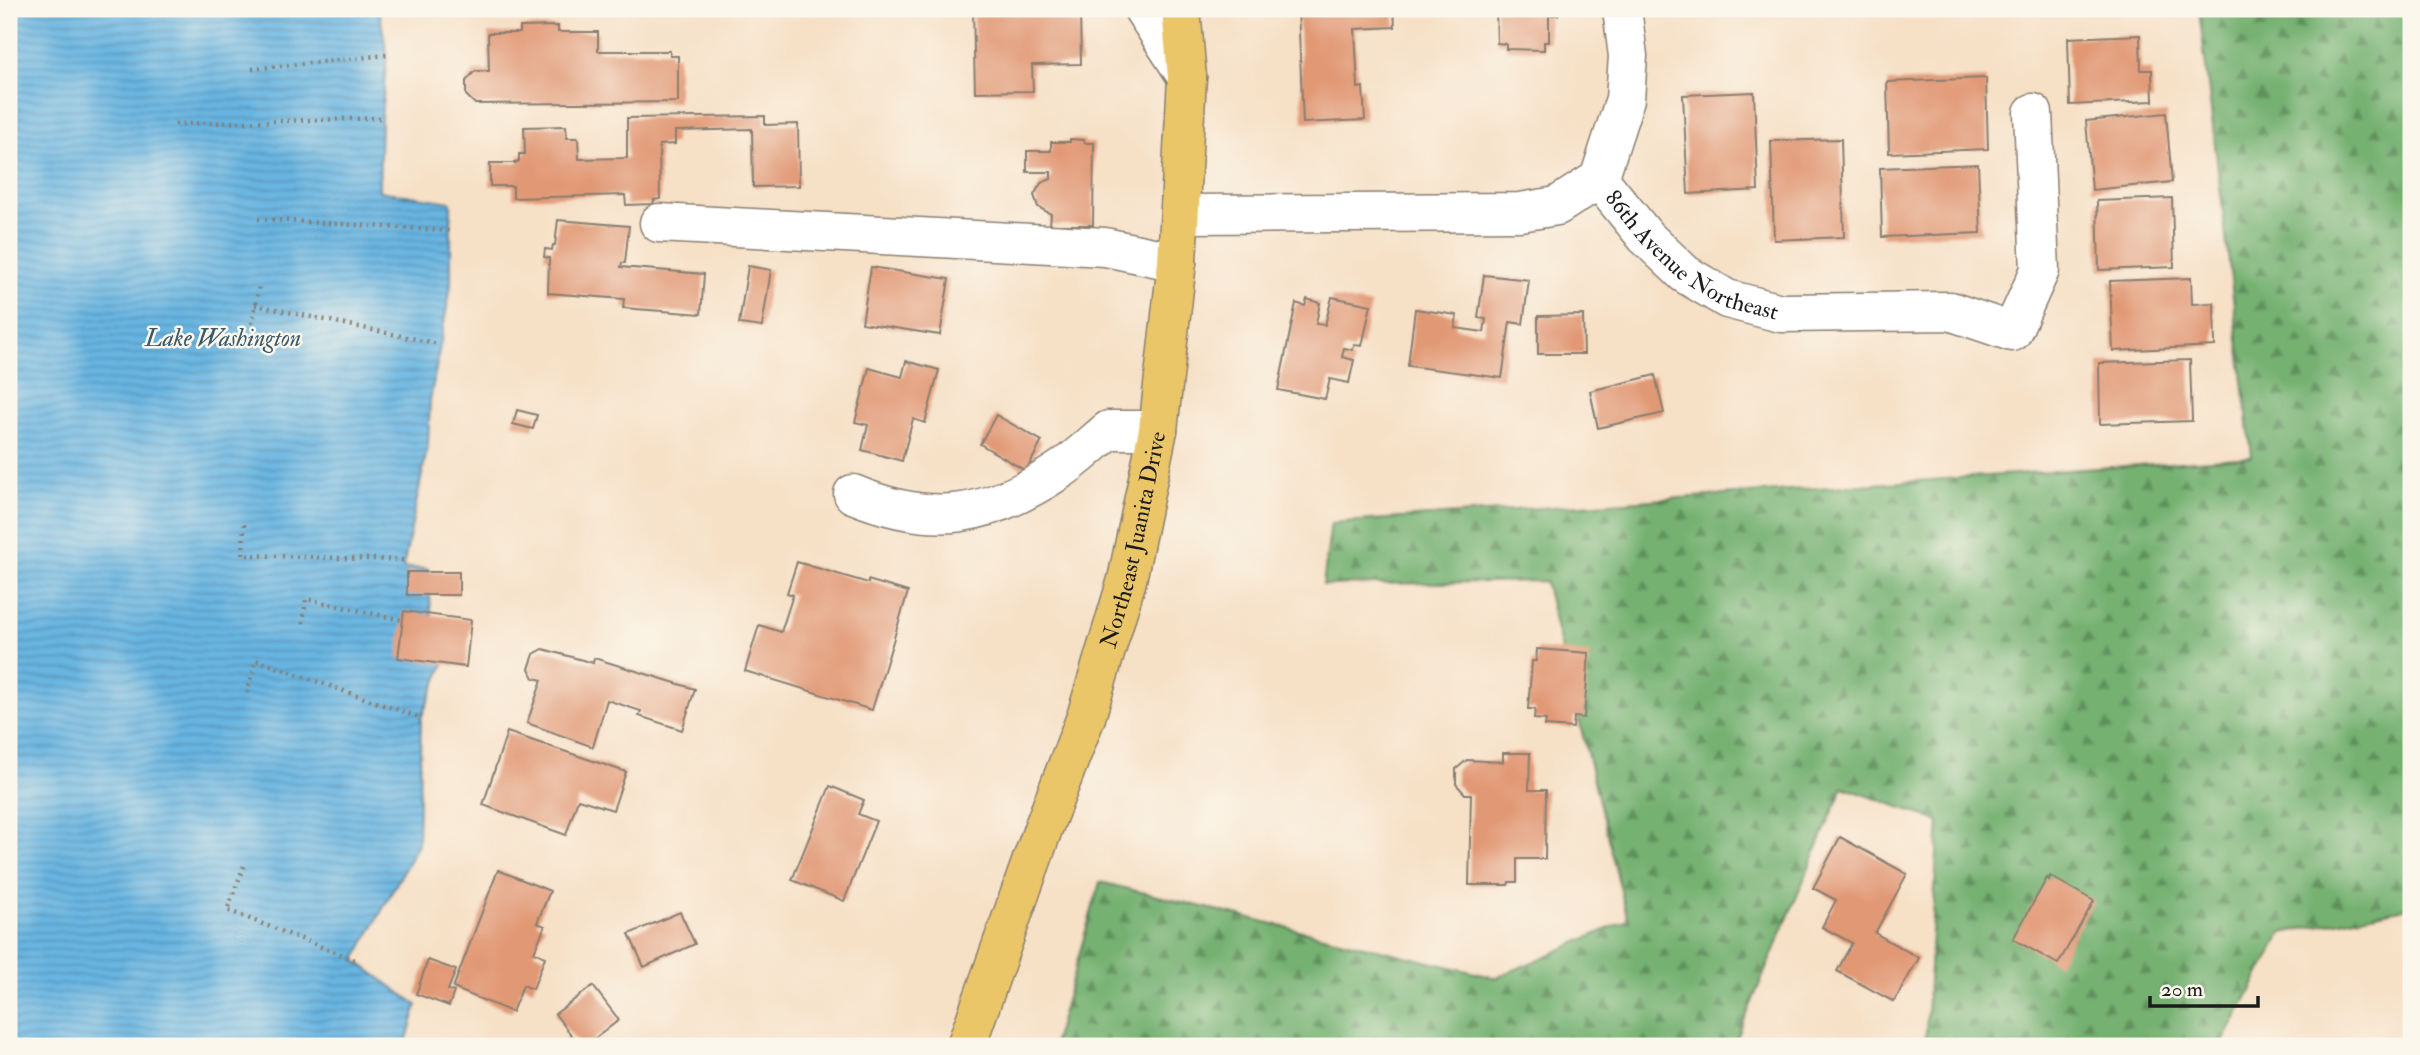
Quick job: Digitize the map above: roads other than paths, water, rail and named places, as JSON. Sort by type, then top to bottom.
[{"type":"main road","name":"Northeast Juanita Drive","points":[[966,1046],[1044,826],[1086,717],[1127,580],[1158,430],[1177,262],[1186,77],[1181,9]]},
{"type":"street","points":[[1143,9],[1186,77]]},
{"type":"street","points":[[1599,179],[1625,99],[1628,56],[1622,9]]},
{"type":"street","name":"86th Avenue Northeast","points":[[1180,214],[1520,212],[1557,206],[1599,179],[1646,237],[1685,274],[1727,299],[1781,313],[1950,311],[2012,332],[2040,270],[2033,113]]},
{"type":"street","points":[[659,223],[1105,247],[1177,262]]},
{"type":"street","points":[[853,494],[883,507],[934,516],[986,508],[1022,492],[1061,469],[1109,430],[1158,430]]},
{"type":"water","name":"Lake Washington","points":[[9,9],[379,9],[387,55],[381,118],[379,191],[451,202],[451,285],[430,401],[428,445],[403,568],[428,569],[432,626],[446,659],[421,718],[418,844],[355,960],[417,1005],[405,1046],[9,1046]]}]
